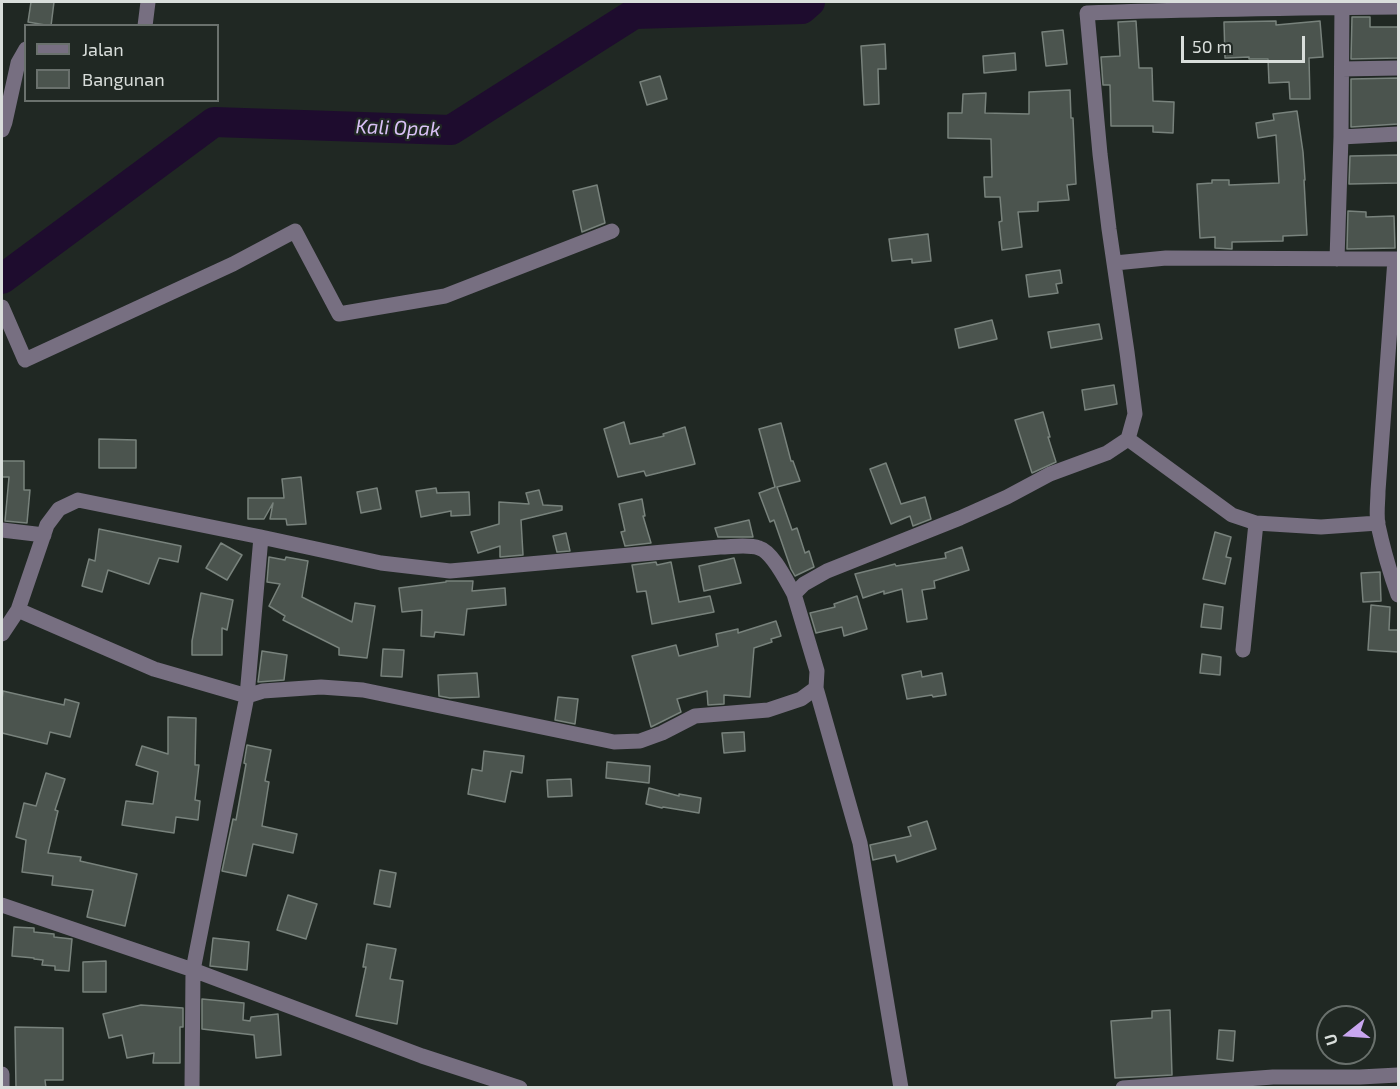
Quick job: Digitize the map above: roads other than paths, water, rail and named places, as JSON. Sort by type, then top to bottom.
[{"type":"street","points":[[145,24],[148,2]]},
{"type":"street","points":[[1336,259],[1341,137],[1342,5]]},
{"type":"street","points":[[794,594],[804,584],[827,571],[1008,497],[1050,474],[1107,453],[1128,438],[1135,414],[1109,229],[1086,7],[1342,5],[1398,7]]},
{"type":"street","points":[[2,130],[18,63],[24,52]]},
{"type":"street","points":[[1342,69],[1398,68]]},
{"type":"street","points":[[1341,137],[1398,134]]},
{"type":"street","points":[[2,307],[25,360],[233,264],[295,231],[339,314],[445,296],[612,231]]},
{"type":"street","points":[[1115,263],[1166,258],[1397,259],[1378,491],[1378,524],[1398,595]]},
{"type":"street","points":[[1128,438],[1232,515],[1256,523],[1321,527],[1378,524]]},
{"type":"street","points":[[2,634],[18,610],[47,525],[59,509],[78,500],[381,563],[450,571],[720,547],[762,548],[778,565],[794,594],[817,671],[816,688],[860,843],[901,1088]]},
{"type":"street","points":[[1243,650],[1256,523]]},
{"type":"street","points":[[2,530],[44,535]]},
{"type":"street","points":[[192,1088],[193,970],[247,696],[261,537]]},
{"type":"street","points":[[18,610],[154,669],[247,696],[263,691],[321,687],[363,690],[614,742],[640,741],[662,733],[695,716],[768,710],[801,699],[816,688]]},
{"type":"street","points":[[2,905],[193,970],[422,1056],[520,1088]]},
{"type":"street","points":[[2,1074],[2,1088]]},
{"type":"street","points":[[1123,1088],[1240,1084],[1273,1077],[1398,1075]]},
{"type":"waterway","name":"Kali Opak","points":[[2,279],[214,122],[451,130],[634,14],[802,9],[810,2]]}]
